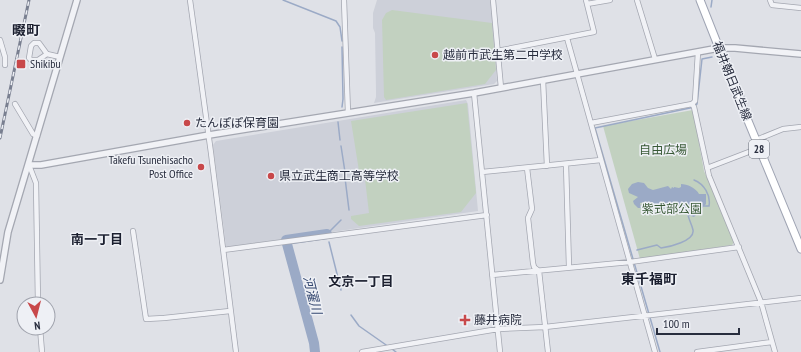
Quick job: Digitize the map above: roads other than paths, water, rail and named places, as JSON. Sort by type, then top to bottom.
[{"type":"main road","name":"福井朝日武生線","points":[[700,0],[801,250]]},
{"type":"street","points":[[0,280],[8,232],[77,0]]},
{"type":"street","points":[[190,0],[236,352]]},
{"type":"street","points":[[344,0],[348,113]]},
{"type":"street","points":[[493,0],[501,88]]},
{"type":"street","points":[[497,52],[594,32],[586,2],[610,0]]},
{"type":"street","points":[[637,0],[656,59]]},
{"type":"street","points":[[770,0],[772,5],[801,8]]},
{"type":"street","points":[[567,38],[576,74],[646,315],[655,352]]},
{"type":"street","points":[[0,40],[5,57],[5,65]]},
{"type":"street","points":[[47,54],[36,61],[28,58],[31,45],[34,43],[39,43],[47,54],[60,57]]},
{"type":"street","points":[[29,165],[40,165],[208,135],[474,93],[719,48],[801,54]]},
{"type":"street","points":[[591,123],[692,104],[695,101],[698,52]]},
{"type":"street","points":[[543,80],[547,166]]},
{"type":"street","points":[[474,93],[500,352]]},
{"type":"street","points":[[15,104],[33,134],[37,136]]},
{"type":"street","points":[[692,104],[694,107],[707,168],[761,302],[775,352]]},
{"type":"street","points":[[756,140],[783,129],[801,126]]},
{"type":"street","points":[[707,168],[759,148]]},
{"type":"street","points":[[482,172],[601,160]]},
{"type":"street","points":[[566,164],[569,267]]},
{"type":"street","points":[[29,165],[36,183],[38,296]]},
{"type":"street","points":[[527,168],[532,209],[528,218],[533,263],[534,267],[539,271],[548,352]]},
{"type":"street","points":[[223,250],[486,215]]},
{"type":"street","points":[[133,231],[146,319],[230,311]]},
{"type":"street","points":[[492,275],[630,262],[739,247]]},
{"type":"street","points":[[362,352],[498,329],[545,327],[801,298]]},
{"type":"street","points":[[41,336],[42,352]]},
{"type":"street","points":[[697,352],[772,342]]},
{"type":"water","points":[[638,182],[644,183],[648,188],[653,190],[668,186],[671,189],[672,187],[679,188],[681,187],[681,184],[686,185],[694,188],[699,194],[706,194],[706,204],[694,217],[688,215],[684,209],[678,211],[669,207],[663,209],[651,202],[646,206],[645,202],[640,203],[641,208],[638,208],[633,201],[638,197],[629,193],[628,189],[632,184]]},
{"type":"waterway","points":[[283,0],[336,21],[340,27],[342,41]]},
{"type":"waterway","points":[[711,7],[712,0]]},
{"type":"waterway","points":[[342,47],[342,107]]},
{"type":"waterway","points":[[660,352],[595,128],[690,108],[697,104],[702,59],[712,57]]},
{"type":"waterway","points":[[338,122],[340,140]]},
{"type":"waterway","points":[[341,146],[345,172]]},
{"type":"waterway","points":[[345,178],[349,210]]},
{"type":"waterway","points":[[694,180],[701,184],[708,194],[709,206],[704,206]]},
{"type":"waterway","points":[[637,250],[657,245],[661,248],[675,245],[686,240],[693,234],[688,215]]},
{"type":"waterway","points":[[327,234],[341,220]]},
{"type":"waterway","name":"河濯川","points":[[286,240],[327,234]]},
{"type":"waterway","points":[[329,242],[341,290]]},
{"type":"waterway","name":"河濯川","points":[[287,244],[314,343],[315,352]]},
{"type":"waterway","points":[[351,315],[359,326],[389,347]]},
{"type":"waterway","points":[[392,349],[396,352]]},
{"type":"railway","points":[[0,138],[29,0]]},
{"type":"place","name":"越前市武生第二中学校","points":[[435,55]]},
{"type":"place","name":"Shikibu","points":[[21,64]]},
{"type":"place","name":"たんぽぽ保育園","points":[[187,123]]},
{"type":"place","name":"Takefu Tsunehisacho Post Office","points":[[201,167]]},
{"type":"place","name":"県立武生商工高等学校","points":[[271,176]]},
{"type":"place","name":"藤井病院","points":[[465,320]]},
{"type":"district","name":"畷町","points":[[26,30]]},
{"type":"district","name":"南一丁目","points":[[97,239]]},
{"type":"district","name":"東千福町","points":[[649,279]]},
{"type":"district","name":"文京一丁目","points":[[361,281]]},
{"type":"park label","name":"自由広場","points":[[663,150]]},
{"type":"park label","name":"紫式部公園","points":[[672,209]]}]
